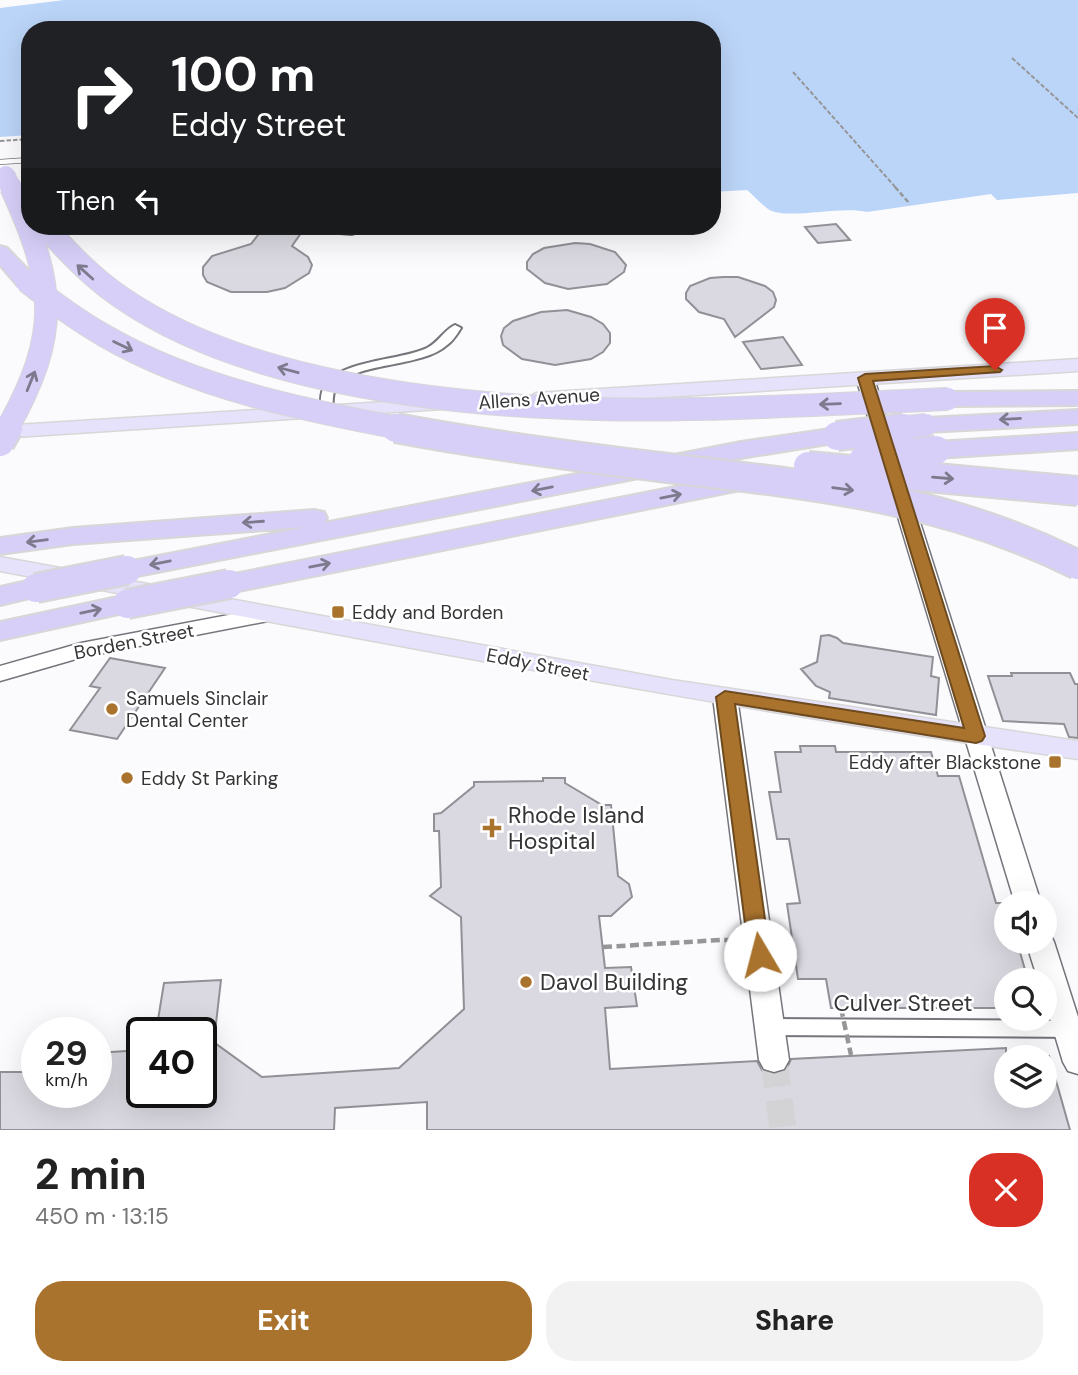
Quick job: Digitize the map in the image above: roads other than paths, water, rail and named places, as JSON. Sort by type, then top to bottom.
[{"type":"highway","points":[[2,167],[21,193]]},
{"type":"highway","points":[[2,167],[21,212]]},
{"type":"highway","points":[[0,442],[37,365],[47,310],[42,261],[31,235]]},
{"type":"highway","points":[[52,235],[89,276],[129,305],[162,323],[244,357],[362,388],[485,405],[575,411],[948,399],[1078,398]]},
{"type":"highway","points":[[0,252],[26,281],[92,329],[163,364],[277,402],[501,447],[885,496],[977,520],[1025,539],[1078,565]]},
{"type":"highway","points":[[0,596],[741,450],[926,425],[1078,417]]},
{"type":"highway","points":[[387,426],[1078,491]]},
{"type":"highway","points":[[0,631],[839,464],[936,450],[1078,441]]},
{"type":"highway","points":[[0,546],[73,536],[443,508]]},
{"type":"main road","name":"Allens Avenue","points":[[0,432],[1078,365]]},
{"type":"main road","name":"Eddy Street","points":[[0,564],[725,697],[1078,750]]},
{"type":"street","points":[[327,411],[329,389],[336,380],[356,372],[419,356],[442,345],[455,328]]},
{"type":"street","points":[[865,378],[1024,891]]},
{"type":"street","name":"Borden Street","points":[[0,674],[81,650],[270,614]]},
{"type":"street","points":[[725,697],[774,1060]]},
{"type":"street","points":[[1045,954],[1073,1029],[1078,1062]]},
{"type":"street","name":"Culver Street","points":[[769,1027],[1073,1029]]},
{"type":"lane","points":[[2,167],[21,162]]},
{"type":"water","points":[[64,0],[1078,0],[1078,193],[997,200],[991,194],[867,212],[843,210],[787,214],[768,209],[747,190],[721,191],[721,21],[21,21],[21,136],[0,137],[0,8]]},
{"type":"tunnel","points":[[774,1060],[783,1130]]},
{"type":"place","name":"Eddy and Borden","points":[[338,612]]},
{"type":"place","name":"Samuels Sinclair Dental Center","points":[[112,709]]},
{"type":"place","name":"Eddy after Blackstone","points":[[1055,762]]},
{"type":"place","name":"Eddy St Parking","points":[[127,778]]},
{"type":"place","name":"Rhode Island Hospital","points":[[492,828]]},
{"type":"place","name":"Davol Building","points":[[526,982]]}]
